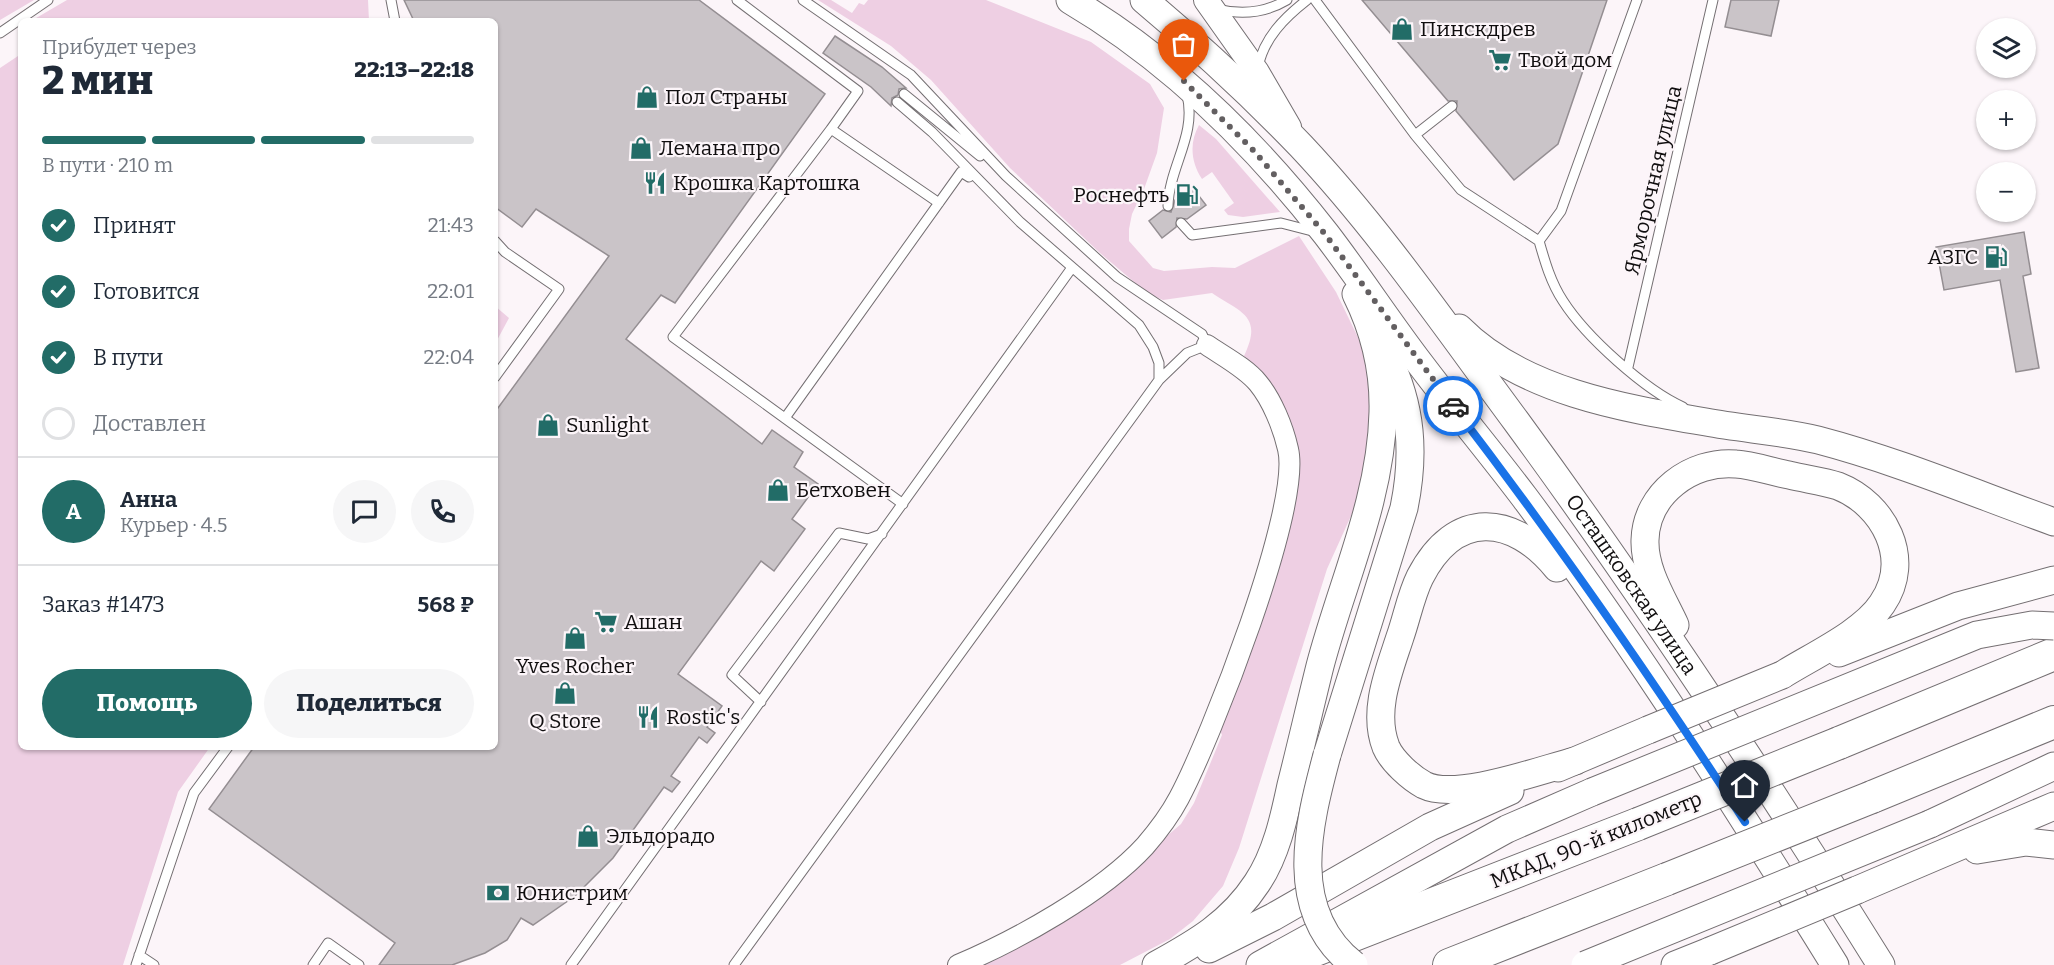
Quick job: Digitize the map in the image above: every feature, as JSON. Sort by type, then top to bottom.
[{"type":"highway","name":"МКАД, 90-й километр","points":[[1277,965],[1638,824],[2054,654]]},
{"type":"highway","points":[[1449,965],[2054,722]]},
{"type":"main road","points":[[1070,0],[1107,22],[1184,81],[1254,151],[1325,234],[1395,372],[1404,400],[1412,434],[1411,473],[1404,508],[1327,755],[1307,843],[1308,887],[1321,922],[1342,955],[1354,965]]},
{"type":"main road","name":"Осташковская улица","points":[[1144,0],[1207,53],[1301,147],[1409,279],[1557,477],[1699,681],[1881,965]]},
{"type":"main road","name":"Осташковская улица","points":[[1325,234],[1420,364],[1526,500],[1658,689],[1835,965]]},
{"type":"main road","points":[[1409,279],[1471,338],[1518,370],[1551,384],[1618,404],[1707,423],[1758,428],[1817,440],[1876,458],[2054,522]]},
{"type":"main road","points":[[1156,965],[1201,940],[1227,921],[1258,882],[1272,854],[1321,664],[1369,506],[1379,460],[1383,411],[1380,363],[1366,314]]},
{"type":"main road","points":[[1699,681],[1648,566],[1645,540],[1649,517],[1659,498],[1676,481],[1694,470],[1715,465],[1735,464],[1838,486],[1864,500],[1880,516],[1890,535],[1895,551],[1894,569],[1891,585],[1882,604],[1867,620],[1812,660]]},
{"type":"main road","points":[[1575,761],[1480,787],[1450,789],[1425,786],[1403,769],[1386,748],[1380,718],[1385,682],[1419,578],[1436,552],[1454,536],[1473,528],[1496,527],[1518,534],[1540,548],[1658,689]]},
{"type":"main road","points":[[1166,965],[1211,948],[1274,917],[1430,828],[1575,761],[1782,675],[1812,660],[1958,606],[2054,580]]},
{"type":"main road","points":[[1260,965],[1508,830],[1592,792],[1977,635],[2032,625],[2054,626]]},
{"type":"main road","points":[[1585,965],[1930,824],[2054,766]]},
{"type":"main road","points":[[1675,965],[1915,867],[1945,857],[2054,807]]},
{"type":"main road","points":[[1945,857],[2026,842],[2054,845]]},
{"type":"main road","points":[[1861,934],[1889,965]]},
{"type":"main road","points":[[1685,965],[1710,951]]},
{"type":"street","points":[[1208,4],[1257,72],[1301,147]]},
{"type":"street","points":[[958,965],[1019,936],[1089,893],[1145,846],[1166,819],[1179,797],[1206,735],[1266,573],[1290,479],[1288,450],[1273,408],[1257,381],[1207,345]]},
{"type":"lane","points":[[22,18],[48,0]]},
{"type":"lane","points":[[391,0],[394,18]]},
{"type":"lane","points":[[737,0],[858,91],[673,337],[903,504]]},
{"type":"lane","points":[[803,0],[911,75],[1006,176]]},
{"type":"lane","points":[[1208,4],[1244,13],[1261,11],[1287,0]]},
{"type":"lane","points":[[1257,72],[1262,50],[1276,29],[1307,0]]},
{"type":"lane","points":[[1315,0],[1415,135],[1461,190],[1539,241],[1550,277],[1563,301],[1585,329],[1646,385],[1671,402],[1758,428]]},
{"type":"lane","points":[[1539,241],[1561,211],[1637,0]]},
{"type":"lane","name":"Ярморочная улица","points":[[1628,368],[1713,0]]},
{"type":"lane","points":[[0,33],[18,21]]},
{"type":"lane","points":[[1168,206],[1168,192],[1190,125],[1190,107],[1184,81]]},
{"type":"lane","points":[[734,965],[1159,380],[1187,353],[1207,345],[1202,334],[1117,277],[1006,176],[904,94]]},
{"type":"lane","points":[[897,102],[932,132],[992,195],[1071,269],[1139,325],[1154,347],[1159,363],[1159,380]]},
{"type":"lane","points":[[1415,135],[1452,106]]},
{"type":"lane","points":[[831,129],[939,203]]},
{"type":"lane","points":[[785,418],[961,172],[992,195]]},
{"type":"lane","points":[[1181,223],[1192,235],[1281,223],[1325,234]]},
{"type":"lane","points":[[498,244],[505,252],[559,289],[498,373]]},
{"type":"lane","points":[[571,965],[1071,269]]},
{"type":"lane","points":[[761,702],[732,675],[839,533],[868,539],[882,534]]},
{"type":"lane","points":[[136,965],[194,794],[226,750]]},
{"type":"lane","points":[[313,965],[328,943],[359,965]]},
{"type":"lane","points":[[139,955],[154,965]]},
{"type":"shaded area","points":[[0,0],[34,0],[0,20]]},
{"type":"shaded area","points":[[67,0],[368,0],[369,18],[36,18]]},
{"type":"shaded area","points":[[818,0],[831,0],[852,13],[859,3],[864,5],[868,0],[986,0],[1091,42],[1150,84],[1164,108],[1157,153],[1132,214],[1129,241],[1153,268],[1164,271],[1212,267],[1235,268],[1299,236],[1336,292],[1367,356],[1373,412],[1360,496],[1327,569],[1239,848],[1223,886],[1193,921],[1170,939],[1120,965],[980,965],[1147,853],[1181,824],[1194,803],[1222,735],[1219,728],[1296,470],[1261,376],[1244,356],[1251,332],[1250,324],[1240,311],[1212,293],[1163,300],[1147,293],[1100,253],[1010,168],[931,80],[891,46]]},
{"type":"shaded area","points":[[18,56],[18,750],[208,750],[178,792],[123,965],[0,965],[0,68]]},
{"type":"shaded area","points":[[1199,125],[1216,139],[1280,212],[1243,217],[1228,215],[1224,210],[1234,203],[1212,172],[1202,179],[1195,166],[1193,146]]},
{"type":"shaded area","points":[[498,309],[509,318],[498,338]]},
{"type":"building","name":"Ашан","points":[[404,0],[699,0],[825,94],[675,303],[661,295],[626,339],[762,444],[772,430],[803,452],[794,467],[818,484],[792,519],[805,529],[774,571],[761,561],[678,674],[722,706],[707,727],[715,733],[707,743],[699,737],[671,776],[680,782],[672,792],[664,787],[613,858],[575,896],[533,925],[521,918],[507,940],[485,953],[452,965],[379,965],[395,943],[209,809],[252,750],[498,750],[498,408],[609,256],[536,209],[522,227],[498,209],[498,18],[413,18]]},
{"type":"building","name":"Твой дом","points":[[1362,0],[1607,0],[1558,144],[1514,180],[1456,111],[1457,101],[1448,101]]},
{"type":"building","points":[[1731,0],[1779,0],[1771,36],[1725,27]]},
{"type":"building","points":[[835,36],[882,67],[906,88],[899,89],[898,95],[892,98],[891,106],[871,87],[823,53]]},
{"type":"building","points":[[1192,187],[1206,205],[1187,219],[1177,218],[1176,227],[1162,238],[1149,221],[1163,210],[1171,212],[1175,200]]},
{"type":"building","points":[[2024,232],[2031,274],[2023,276],[2039,368],[2016,372],[2000,280],[1944,290],[1936,247]]},
{"type":"way so far","points":[[1184,81],[1254,151],[1325,234],[1453,406]]},
{"type":"place","name":"Пинскдрев","points":[[1402,29]]},
{"type":"place","name":"Твой дом","points":[[1500,60]]},
{"type":"place","name":"Пол Страны","points":[[647,97]]},
{"type":"place","name":"Лемана про","points":[[641,148]]},
{"type":"place","name":"Крошка Картошка","points":[[655,183]]},
{"type":"place","name":"Роснефть","points":[[1187,195]]},
{"type":"place","name":"АЗГС","points":[[1996,257]]},
{"type":"place","name":"Sunlight","points":[[548,425]]},
{"type":"place","name":"Бетховен","points":[[778,490]]},
{"type":"place","name":"Ашан","points":[[606,622]]},
{"type":"place","name":"Yves Rocher","points":[[575,638]]},
{"type":"place","name":"Q Store","points":[[565,693]]},
{"type":"place","name":"Rostic's","points":[[648,717]]},
{"type":"place","name":"Эльдорадо","points":[[588,836]]},
{"type":"place","name":"Юнистрим","points":[[498,893]]},
{"type":"route","points":[[1453,406],[1526,500],[1658,689],[1745,822]]}]
